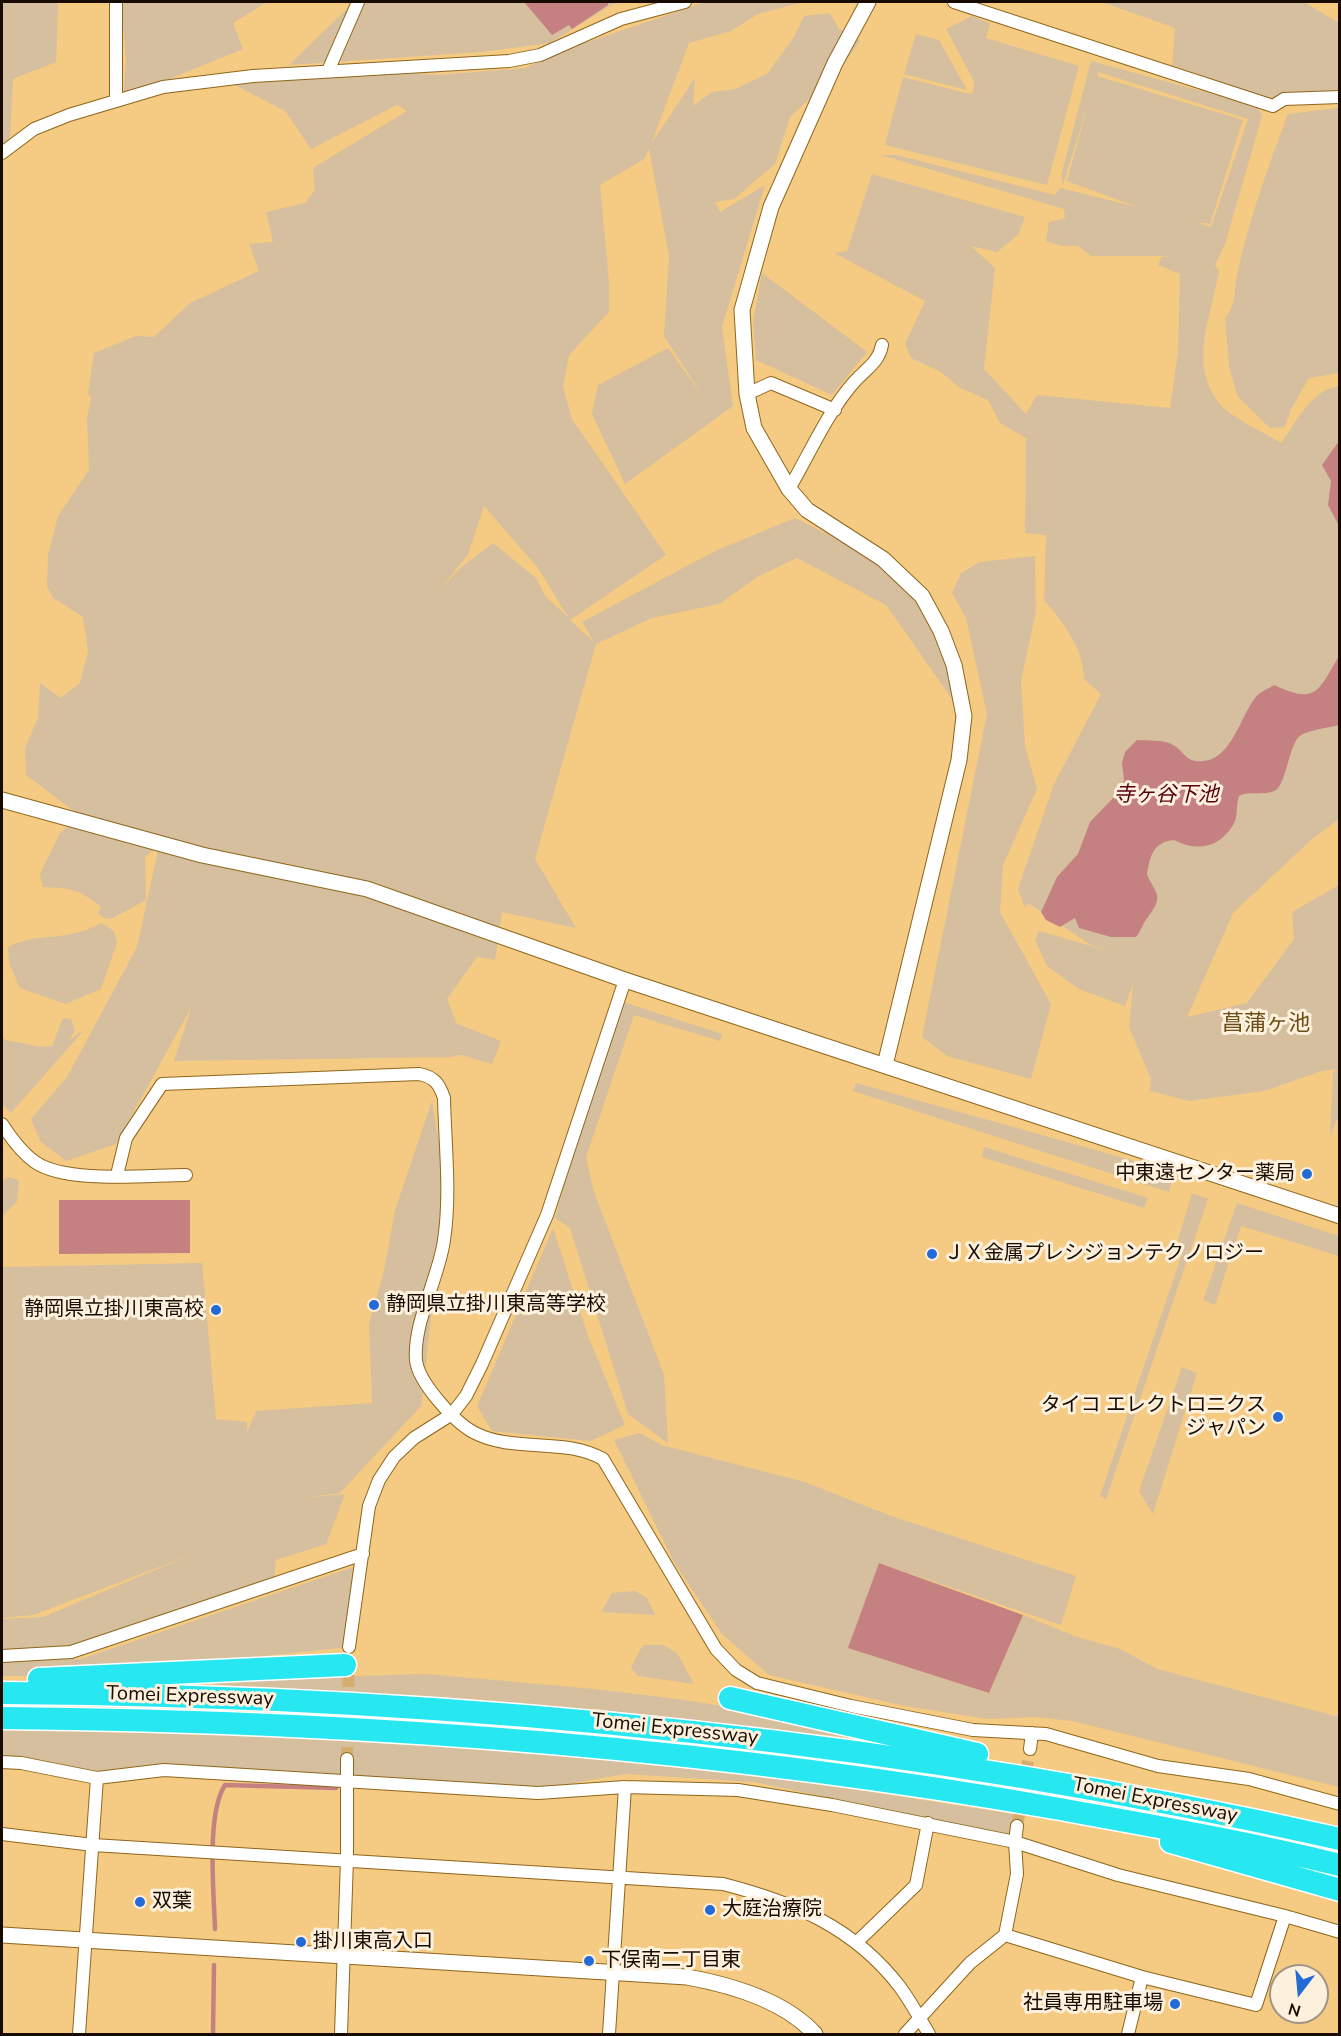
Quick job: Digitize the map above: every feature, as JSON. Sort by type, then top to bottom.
[{"type":"highway","points":[[2,1681],[347,1656]]},
{"type":"highway","name":"Tomei Expressway","points":[[2,1693],[389,1704],[578,1719],[847,1749],[1196,1807],[1340,1839]]},
{"type":"highway","points":[[730,1698],[1112,1783],[1196,1807]]},
{"type":"highway","name":"Tomei Expressway","points":[[2,1718],[205,1721],[477,1735],[761,1763],[1033,1804],[1175,1830],[1340,1865]]},
{"type":"highway","points":[[1033,1804],[1340,1890]]},
{"type":"street","points":[[116,2],[116,100]]},
{"type":"street","points":[[328,71],[358,2]]},
{"type":"street","points":[[2,153],[34,129],[116,100],[173,86],[253,76],[509,62],[540,55],[621,19],[685,2]]},
{"type":"street","points":[[868,2],[835,63],[771,207],[742,310],[747,394],[754,428],[789,489],[807,510],[883,559],[922,596],[942,631],[954,665],[964,716],[959,760],[885,1065]]},
{"type":"street","points":[[954,2],[1273,106],[1284,99],[1340,97]]},
{"type":"street","points":[[789,489],[835,410],[855,381],[880,357],[882,345]]},
{"type":"street","points":[[747,394],[771,383],[835,410]]},
{"type":"street","points":[[2,800],[202,855],[367,890],[625,980],[1340,1216]]},
{"type":"street","points":[[347,1656],[369,1506],[379,1480],[394,1457],[414,1438],[452,1414],[466,1396],[482,1364],[547,1215],[625,980]]},
{"type":"street","points":[[117,1175],[126,1138],[162,1084],[419,1074],[431,1077],[440,1085],[444,1098],[447,1208],[442,1248],[416,1342],[416,1362],[424,1383],[472,1432],[489,1439],[588,1450],[603,1459],[716,1649],[736,1670],[757,1683],[851,1706],[973,1730],[1046,1734],[1158,1766],[1249,1779],[1340,1804]]},
{"type":"street","points":[[2,1124],[21,1150],[36,1163],[53,1171],[75,1176],[186,1175]]},
{"type":"street","points":[[2,1656],[71,1652],[363,1554]]},
{"type":"street","points":[[1030,1749],[1032,1732]]},
{"type":"street","points":[[341,2034],[347,1859],[347,1759]]},
{"type":"street","points":[[2,1762],[21,1762],[97,1778],[164,1770],[538,1793],[625,1787],[738,1790],[928,1823],[1015,1842],[1118,1875],[1285,1916],[1340,1932]]},
{"type":"street","points":[[79,2034],[97,1778]]},
{"type":"street","points":[[609,2034],[625,1787]]},
{"type":"street","points":[[857,1942],[916,1885],[928,1823]]},
{"type":"street","points":[[905,2034],[970,1963],[1005,1935],[1017,1874],[1015,1842],[1017,1826]]},
{"type":"street","points":[[2,1834],[93,1845],[723,1884],[776,1898],[818,1918],[857,1942],[899,1987],[929,2034]]},
{"type":"street","points":[[1005,1935],[1142,1977],[1256,2005],[1285,1916]]},
{"type":"street","points":[[2,1935],[687,1977],[738,1989],[778,2008],[815,2034]]},
{"type":"street","points":[[1128,2034],[1142,1977]]},
{"type":"shaded area","points":[[2,2],[57,2],[58,9],[56,62],[13,79],[10,138],[2,144]]},
{"type":"shaded area","points":[[121,2],[267,2],[233,23],[243,49],[123,98],[126,61]]},
{"type":"shaded area","points":[[354,2],[623,2],[613,4],[550,43],[482,52],[289,65]]},
{"type":"shaded area","points":[[706,2],[803,2],[758,14],[731,31],[689,43],[651,144],[695,78],[693,106],[712,92],[735,89],[767,74],[794,37],[804,16],[830,13],[839,29],[860,41],[838,72],[790,117],[775,164],[734,199],[715,202],[720,212],[765,185],[722,327],[733,406],[625,484],[592,414],[598,385],[668,348],[704,398],[664,336],[669,256],[649,149],[644,159],[600,185],[609,282],[609,312],[569,355],[563,387],[572,419],[666,555],[570,620],[594,642],[582,622],[715,551],[795,518],[889,565],[933,617],[964,716],[886,605],[797,558],[759,576],[719,604],[652,618],[596,644],[535,859],[576,928],[502,912],[495,960],[477,957],[447,999],[457,1024],[501,1041],[492,1064],[461,1055],[174,1061],[192,1006],[116,1144],[66,1161],[40,1141],[31,1119],[67,1077],[137,947],[159,846],[145,857],[146,900],[113,918],[105,919],[98,913],[101,907],[87,896],[68,889],[43,887],[40,874],[60,833],[72,823],[104,834],[26,775],[25,748],[38,718],[40,683],[61,698],[80,683],[88,651],[83,617],[53,598],[47,586],[48,555],[58,516],[89,470],[87,418],[91,398],[88,393],[94,353],[136,336],[154,337],[190,303],[259,271],[249,244],[273,242],[266,212],[305,203],[315,190],[313,168],[407,111],[397,105],[311,149],[285,111],[235,85],[375,70],[437,75],[525,68],[567,49]],"holes":[[[484,506],[538,568],[568,617],[546,597],[536,578],[493,543],[459,569],[440,590],[468,554]]]},
{"type":"shaded area","points":[[1102,2],[1304,2],[1339,23],[1339,91],[1273,100],[1172,65],[1175,28]]},
{"type":"shaded area","points":[[972,16],[990,23],[986,38],[1079,66],[1047,185],[885,145],[903,77],[970,94],[973,92],[974,81],[946,29]]},
{"type":"shaded area","points":[[916,34],[939,40],[967,90],[904,74]]},
{"type":"shaded area","points":[[1091,61],[1257,106],[1262,116],[1225,244],[1215,265],[1219,272],[1204,341],[1206,375],[1211,391],[1227,411],[1281,443],[1313,400],[1329,389],[1339,386],[1339,819],[1311,840],[1233,913],[1187,1017],[1247,1003],[1294,939],[1292,912],[1339,885],[1340,1113],[1330,1136],[1333,1074],[1336,1069],[1322,1071],[1264,1091],[1189,1101],[1150,1091],[1151,1079],[1129,1027],[1133,984],[1125,1006],[1079,989],[1047,966],[1035,940],[1039,931],[1112,952],[1091,945],[1028,903],[1025,908],[1018,889],[1054,784],[1101,694],[1084,679],[1080,657],[1071,636],[1044,600],[1046,535],[1025,533],[1026,438],[1000,423],[988,400],[960,388],[941,372],[911,358],[905,344],[925,301],[834,253],[847,251],[872,174],[1025,217],[1018,235],[997,252],[971,246],[995,268],[984,369],[1026,414],[1037,395],[1170,408],[1178,353],[1180,274],[1158,265],[1162,257],[1172,256],[1091,256],[1078,246],[1061,246],[1046,241],[1049,222],[1065,218],[1064,209],[881,155],[896,155],[1055,195],[1060,188],[1137,207],[1067,181],[1089,101],[1063,185],[1061,176]],"holes":[[[1098,72],[1248,119],[1211,227],[1196,222],[1210,224],[1243,120],[1097,76]]]},
{"type":"shaded area","points":[[1339,108],[1339,373],[1309,378],[1291,409],[1285,427],[1270,428],[1238,397],[1229,367],[1225,318],[1232,308],[1238,270],[1254,211],[1288,114]]},
{"type":"shaded area","points":[[762,273],[867,352],[832,395],[756,360],[753,322]]},
{"type":"shaded area","points":[[1035,556],[1036,612],[1021,680],[1025,746],[1037,789],[1003,865],[1000,912],[1051,1004],[1031,1079],[947,1056],[922,1037],[987,714],[966,618],[952,593],[961,573],[980,562]]},
{"type":"shaded area","points":[[101,923],[114,931],[117,943],[101,989],[65,1004],[20,988],[9,963],[8,947],[31,939],[76,933]]},
{"type":"shaded area","points":[[623,1002],[722,1034],[720,1041],[634,1015],[586,1157],[594,1192],[664,1375],[668,1443],[628,1414],[570,1228],[555,1218],[579,1128]]},
{"type":"shaded area","points":[[63,1018],[71,1019],[75,1031],[69,1040],[84,1030],[11,1113],[2,1103],[2,1036],[5,1040],[42,1047],[52,1046]]},
{"type":"shaded area","points":[[856,1083],[1170,1171],[1169,1192],[853,1091]]},
{"type":"shaded area","points":[[432,1101],[446,1187],[421,1406],[340,1493],[304,1498],[345,1494],[326,1544],[276,1560],[274,1579],[71,1652],[2,1655],[2,1619],[43,1617],[191,1555],[33,1615],[2,1618],[2,1267],[202,1263],[216,1419],[247,1422],[247,1432],[256,1411],[372,1403],[369,1324],[384,1271],[395,1210]]},
{"type":"shaded area","points":[[984,1147],[1148,1198],[1144,1208],[982,1157]]},
{"type":"shaded area","points":[[8,1177],[19,1180],[17,1202],[2,1216],[2,1182]]},
{"type":"shaded area","points":[[1192,1193],[1208,1199],[1106,1499],[1100,1496],[1184,1248],[1178,1240]]},
{"type":"shaded area","points":[[1237,1203],[1339,1236],[1339,1256],[1241,1226],[1215,1305],[1203,1300]]},
{"type":"shaded area","points":[[553,1228],[588,1336],[625,1425],[590,1441],[492,1431],[477,1406]]},
{"type":"shaded area","points":[[1182,1367],[1197,1373],[1153,1514],[1139,1491]]},
{"type":"shaded area","points":[[640,1433],[661,1445],[805,1482],[891,1516],[1076,1576],[1061,1625],[879,1563],[849,1648],[989,1693],[1023,1615],[1077,1637],[1120,1649],[1157,1669],[1339,1717],[1339,1787],[1072,1721],[1036,1717],[988,1719],[905,1706],[769,1675],[722,1634],[675,1564],[614,1440]]},
{"type":"shaded area","points":[[354,1567],[349,1647],[72,1676],[2,1676],[2,1659],[81,1659]]},
{"type":"shaded area","points":[[635,1591],[647,1598],[655,1615],[601,1612],[612,1593]]},
{"type":"shaded area","points":[[643,1645],[663,1645],[677,1653],[694,1684],[638,1676],[631,1667]]},
{"type":"shaded area","points":[[426,1674],[657,1696],[788,1719],[846,1737],[454,1701],[297,1691],[218,1689],[212,1680]]},
{"type":"shaded area","points":[[2,1728],[326,1738],[488,1748],[649,1762],[740,1773],[1013,1814],[1010,1835],[754,1782],[625,1774],[534,1790],[326,1774],[200,1769],[164,1763],[97,1771],[22,1757],[2,1756]]},
{"type":"water","points":[[524,2],[608,2],[608,5],[572,29],[569,25],[552,35]]},
{"type":"water","points":[[1339,441],[1339,526],[1328,505],[1331,481],[1322,465]]},
{"type":"water","name":"寺ヶ谷下池","points":[[1339,656],[1339,725],[1312,731],[1299,737],[1278,788],[1275,791],[1239,796],[1235,822],[1221,839],[1199,847],[1174,840],[1157,847],[1151,856],[1147,875],[1156,892],[1156,905],[1136,937],[1111,937],[1079,928],[1075,918],[1060,927],[1046,920],[1041,912],[1057,877],[1078,854],[1090,822],[1121,790],[1124,780],[1122,763],[1125,752],[1137,740],[1169,743],[1191,760],[1207,761],[1225,749],[1259,694],[1274,685],[1299,694],[1315,691],[1321,686]]},
{"type":"water","points":[[59,1200],[190,1200],[190,1253],[59,1254]]},
{"type":"water","points":[[879,1563],[1023,1615],[989,1693],[848,1648]]},
{"type":"waterway","points":[[215,1929],[213,1834],[219,1798],[225,1785],[336,1788]]},
{"type":"waterway","points":[[213,2034],[214,1965]]},
{"type":"tunnel","points":[[347,1759],[349,1647]]},
{"type":"tunnel","points":[[1017,1826],[1030,1749]]},
{"type":"place","name":"中東遠センター薬局","points":[[1307,1174]]},
{"type":"place","name":"ＪＸ金属プレシジョンテクノロジー","points":[[932,1254]]},
{"type":"place","name":"静岡県立掛川東高等学校","points":[[374,1305]]},
{"type":"place","name":"静岡県立掛川東高校","points":[[216,1310]]},
{"type":"place","name":"タイコ エレクトロニクス ジャパン","points":[[1278,1417]]},
{"type":"place","name":"双葉","points":[[140,1902]]},
{"type":"place","name":"大庭治療院","points":[[710,1910]]},
{"type":"place","name":"掛川東高入口","points":[[301,1942]]},
{"type":"place","name":"下俣南二丁目東","points":[[589,1961]]},
{"type":"place","name":"社員専用駐車場","points":[[1175,2004]]},
{"type":"district","name":"菖蒲ヶ池","points":[[1266,1025]]}]
